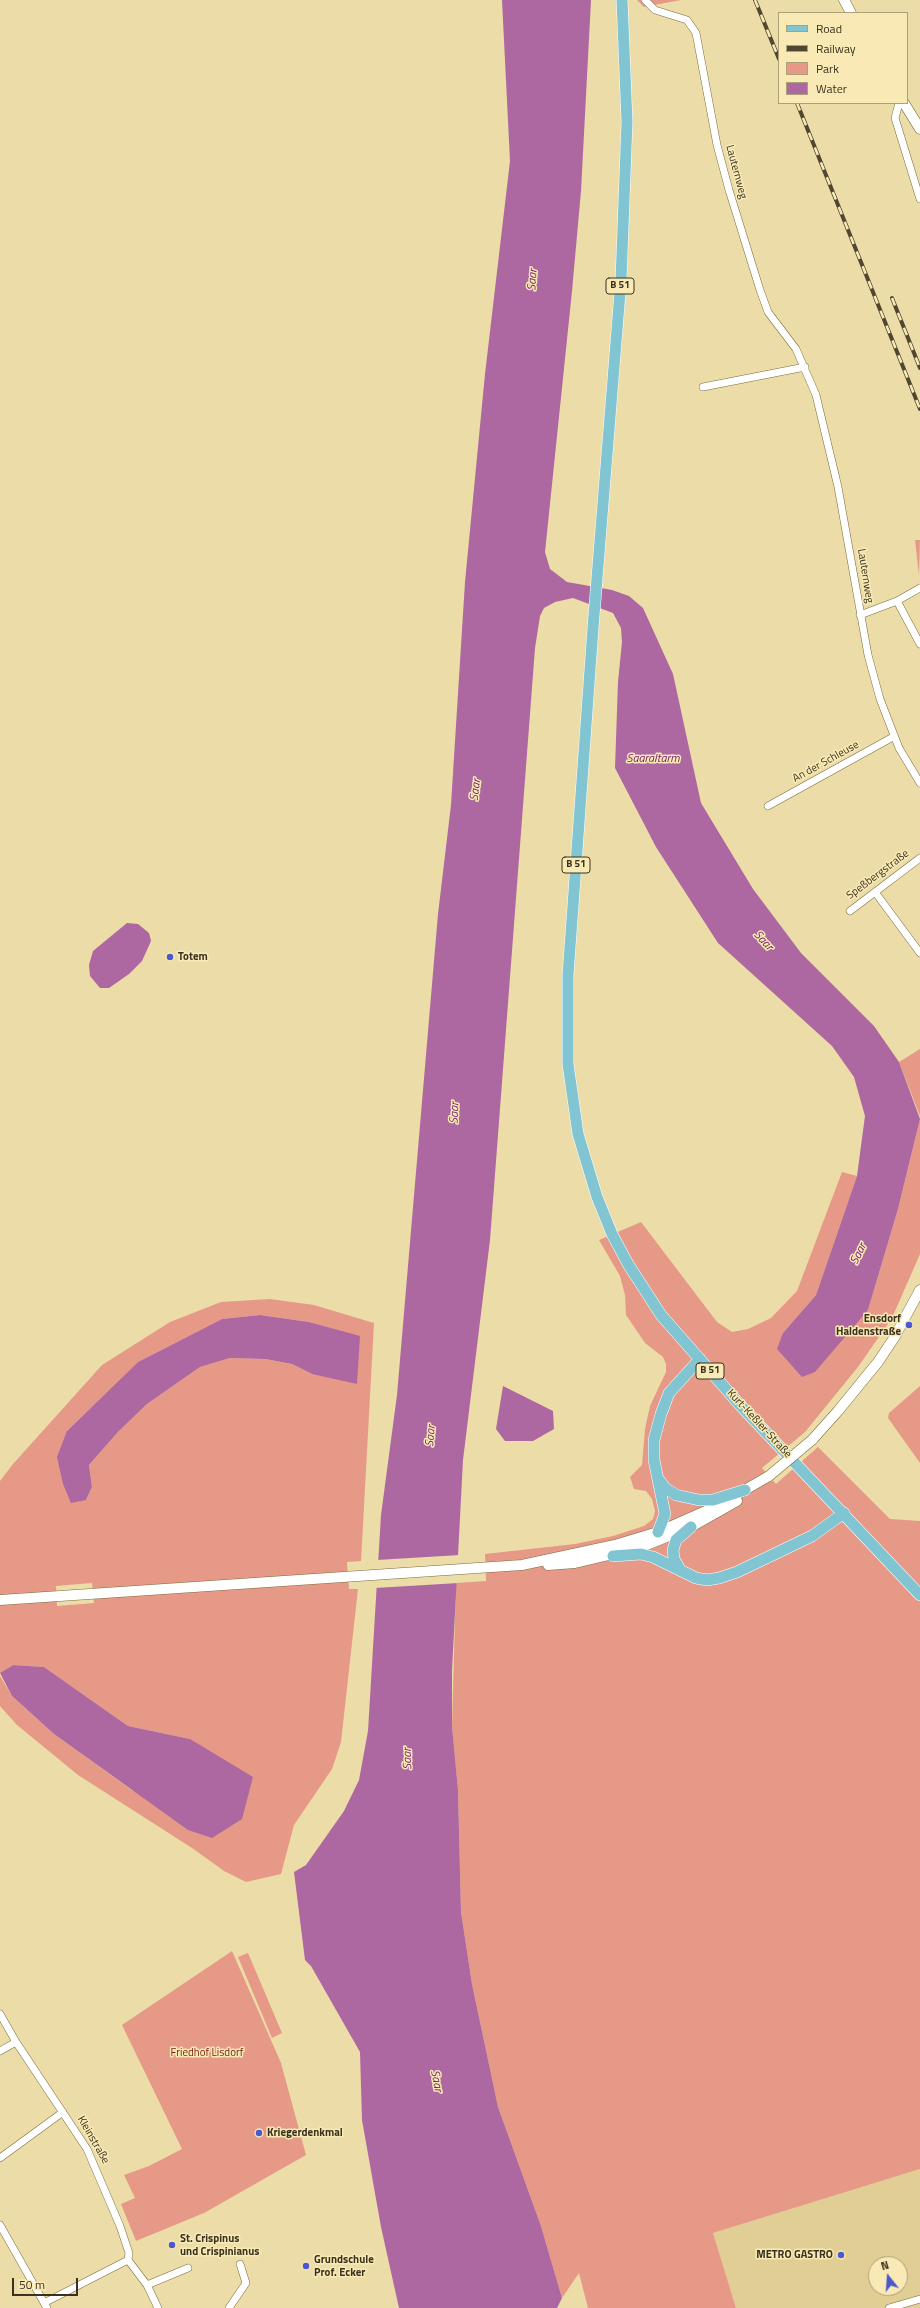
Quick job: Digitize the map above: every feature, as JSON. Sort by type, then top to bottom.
[{"type":"main road","name":"Kurt-Keßler-Straße","points":[[622,0],[627,122],[625,194],[621,280],[597,572],[568,976],[567,1025],[572,1103],[586,1166],[612,1234],[628,1264],[661,1315],[700,1359],[920,1595]]},
{"type":"main road","points":[[844,0],[850,12]]},
{"type":"main road","points":[[905,104],[920,129]]},
{"type":"main road","points":[[613,1556],[668,1538],[723,1511],[812,1440],[843,1406],[878,1362],[894,1338],[920,1290]]},
{"type":"main road","points":[[658,1532],[665,1514],[660,1481],[654,1460],[654,1440],[661,1414],[669,1393],[700,1359]]},
{"type":"main road","points":[[522,1565],[615,1545],[658,1532],[695,1516],[764,1479]]},
{"type":"main road","points":[[660,1481],[666,1488],[676,1494],[699,1500],[714,1500],[745,1490]]},
{"type":"main road","points":[[0,1600],[348,1576],[575,1563],[613,1556],[641,1554],[653,1557],[685,1574],[707,1580],[737,1572],[812,1536],[844,1513]]},
{"type":"main road","points":[[685,1574],[678,1568],[674,1559],[673,1550],[676,1540],[692,1527]]},
{"type":"street","name":"Lauternweg","points":[[645,0],[655,10],[687,20],[696,33],[718,145],[749,257],[768,312],[796,349],[816,395],[833,467],[860,615],[875,684],[893,737],[906,762],[920,782]]},
{"type":"street","points":[[899,104],[895,118],[920,200]]},
{"type":"street","points":[[702,387],[805,367]]},
{"type":"street","points":[[860,615],[897,600],[920,588]]},
{"type":"street","points":[[897,600],[920,644]]},
{"type":"street","name":"An der Schleuse","points":[[768,806],[893,737]]},
{"type":"street","name":"Speßbergstraße","points":[[850,911],[920,858]]},
{"type":"street","points":[[876,892],[920,953]]},
{"type":"street","name":"Kleinstraße","points":[[0,2014],[16,2042],[64,2112],[87,2149],[98,2170],[120,2226],[129,2253],[128,2260],[147,2284],[158,2308]]},
{"type":"street","points":[[0,2051],[16,2042]]},
{"type":"street","points":[[0,2158],[64,2112]]},
{"type":"street","points":[[0,2226],[3,2238],[46,2305],[128,2260]]},
{"type":"street","points":[[229,2308],[246,2283],[240,2264]]},
{"type":"street","points":[[147,2284],[188,2268]]},
{"type":"street","points":[[889,2308],[909,2305],[920,2299]]},
{"type":"shaded area","points":[[920,2169],[920,2308],[736,2308],[713,2233]]},
{"type":"green space","points":[[637,0],[681,0],[644,7]]},
{"type":"green space","points":[[915,540],[920,540],[919,575]]},
{"type":"green space","points":[[920,1049],[920,1116],[899,1062]]},
{"type":"green space","points":[[920,1119],[920,1254],[892,1318],[858,1367],[805,1432],[762,1468],[776,1484],[818,1447],[890,1519],[920,1521],[920,2169],[713,2233],[736,2308],[588,2308],[579,2273],[562,2298],[541,2226],[498,2107],[472,1984],[461,1912],[458,1790],[452,1726],[456,1583],[486,1581],[485,1554],[575,1544],[613,1536],[644,1526],[653,1519],[655,1511],[652,1499],[646,1491],[634,1489],[630,1477],[642,1465],[645,1429],[650,1406],[666,1372],[666,1364],[663,1357],[645,1343],[626,1315],[625,1295],[620,1276],[599,1240],[641,1222],[717,1322],[732,1332],[748,1329],[771,1318],[797,1291],[842,1172],[857,1176],[816,1295],[783,1333],[868,1310],[898,1209]]},
{"type":"green space","points":[[270,1299],[314,1305],[374,1323],[361,1561],[347,1562],[349,1589],[358,1589],[341,1742],[332,1769],[294,1825],[281,1874],[246,1882],[224,1871],[192,1848],[78,1775],[17,1725],[0,1706],[0,1676],[12,1696],[54,1734],[133,1791],[190,1739],[128,1726],[44,1667],[13,1665],[0,1673],[0,1481],[13,1464],[102,1365],[170,1322],[221,1302]],"holes":[[[260,1315],[309,1322],[360,1337],[312,1374],[292,1364],[265,1359],[230,1358],[200,1367],[147,1404],[118,1432],[89,1465],[92,1487],[86,1500],[67,1431],[138,1362],[222,1319]],[[92,1583],[94,1603],[57,1606],[56,1586]]]},
{"type":"green space","points":[[920,1386],[920,1463],[888,1418],[889,1413]]},
{"type":"green space","name":"Friedhof Lisdorf","points":[[232,1951],[281,2063],[306,2155],[204,2213],[136,2241],[121,2204],[135,2198],[124,2175],[149,2166],[182,2149],[122,2025]]},
{"type":"green space","points":[[248,1953],[282,2033],[272,2038],[238,1957]]},
{"type":"water","points":[[502,0],[591,0],[581,191],[545,552],[550,569],[567,582],[612,590],[629,596],[643,608],[673,674],[701,803],[753,889],[801,953],[874,1026],[899,1062],[920,1119],[898,1209],[868,1310],[815,1372],[802,1377],[777,1349],[783,1333],[816,1295],[857,1176],[865,1116],[854,1077],[832,1046],[718,943],[656,847],[615,768],[618,682],[622,642],[621,628],[613,613],[573,598],[555,602],[544,608],[540,616],[535,648],[490,1240],[463,1460],[452,1670],[452,1726],[458,1790],[461,1912],[472,1984],[498,2107],[541,2226],[562,2298],[557,2308],[399,2308],[381,2227],[362,2120],[360,2052],[311,1966],[305,1960],[294,1872],[306,1865],[344,1811],[359,1780],[368,1731],[381,1515],[397,1395],[438,914],[451,805],[465,582],[485,374],[510,161]]},
{"type":"water","points":[[127,923],[138,924],[149,933],[151,941],[142,961],[129,974],[109,988],[100,988],[90,976],[89,965],[93,951]]},
{"type":"water","points":[[260,1315],[309,1322],[360,1336],[357,1384],[312,1374],[292,1364],[265,1359],[230,1358],[200,1367],[147,1404],[118,1432],[89,1465],[92,1487],[86,1500],[71,1503],[63,1484],[57,1457],[67,1431],[138,1362],[222,1319]]},
{"type":"water","points":[[503,1386],[553,1411],[554,1429],[533,1441],[505,1441],[496,1429]]},
{"type":"water","points":[[13,1665],[44,1667],[128,1726],[190,1739],[253,1777],[242,1819],[212,1838],[188,1830],[54,1734],[12,1696],[0,1673]]},
{"type":"pier","points":[[460,1555],[459,1583],[375,1588],[377,1560]]},
{"type":"railway","points":[[755,0],[778,57]]},
{"type":"railway","points":[[797,104],[920,409]]},
{"type":"railway","points":[[892,298],[920,368]]},
{"type":"place","name":"Totem","points":[[170,957]]},
{"type":"place","name":"Ensdorf Haldenstraße","points":[[909,1325]]},
{"type":"place","name":"Kriegerdenkmal","points":[[259,2133]]},
{"type":"place","name":"St. Crispinus und Crispinianus","points":[[172,2245]]},
{"type":"place","name":"METRO GASTRO","points":[[841,2255]]},
{"type":"place","name":"Grundschule Prof. Ecker","points":[[306,2266]]},
{"type":"water label","name":"Saar","points":[[533,280]]},
{"type":"water label","name":"Saaraltarm","points":[[653,759]]},
{"type":"water label","name":"Saar","points":[[476,790]]},
{"type":"water label","name":"Saar","points":[[763,941]]},
{"type":"water label","name":"Saar","points":[[455,1113]]},
{"type":"water label","name":"Saar","points":[[859,1254]]},
{"type":"water label","name":"Saar","points":[[431,1436]]},
{"type":"water label","name":"Saar","points":[[408,1759]]},
{"type":"water label","name":"Saar","points":[[436,2081]]}]
